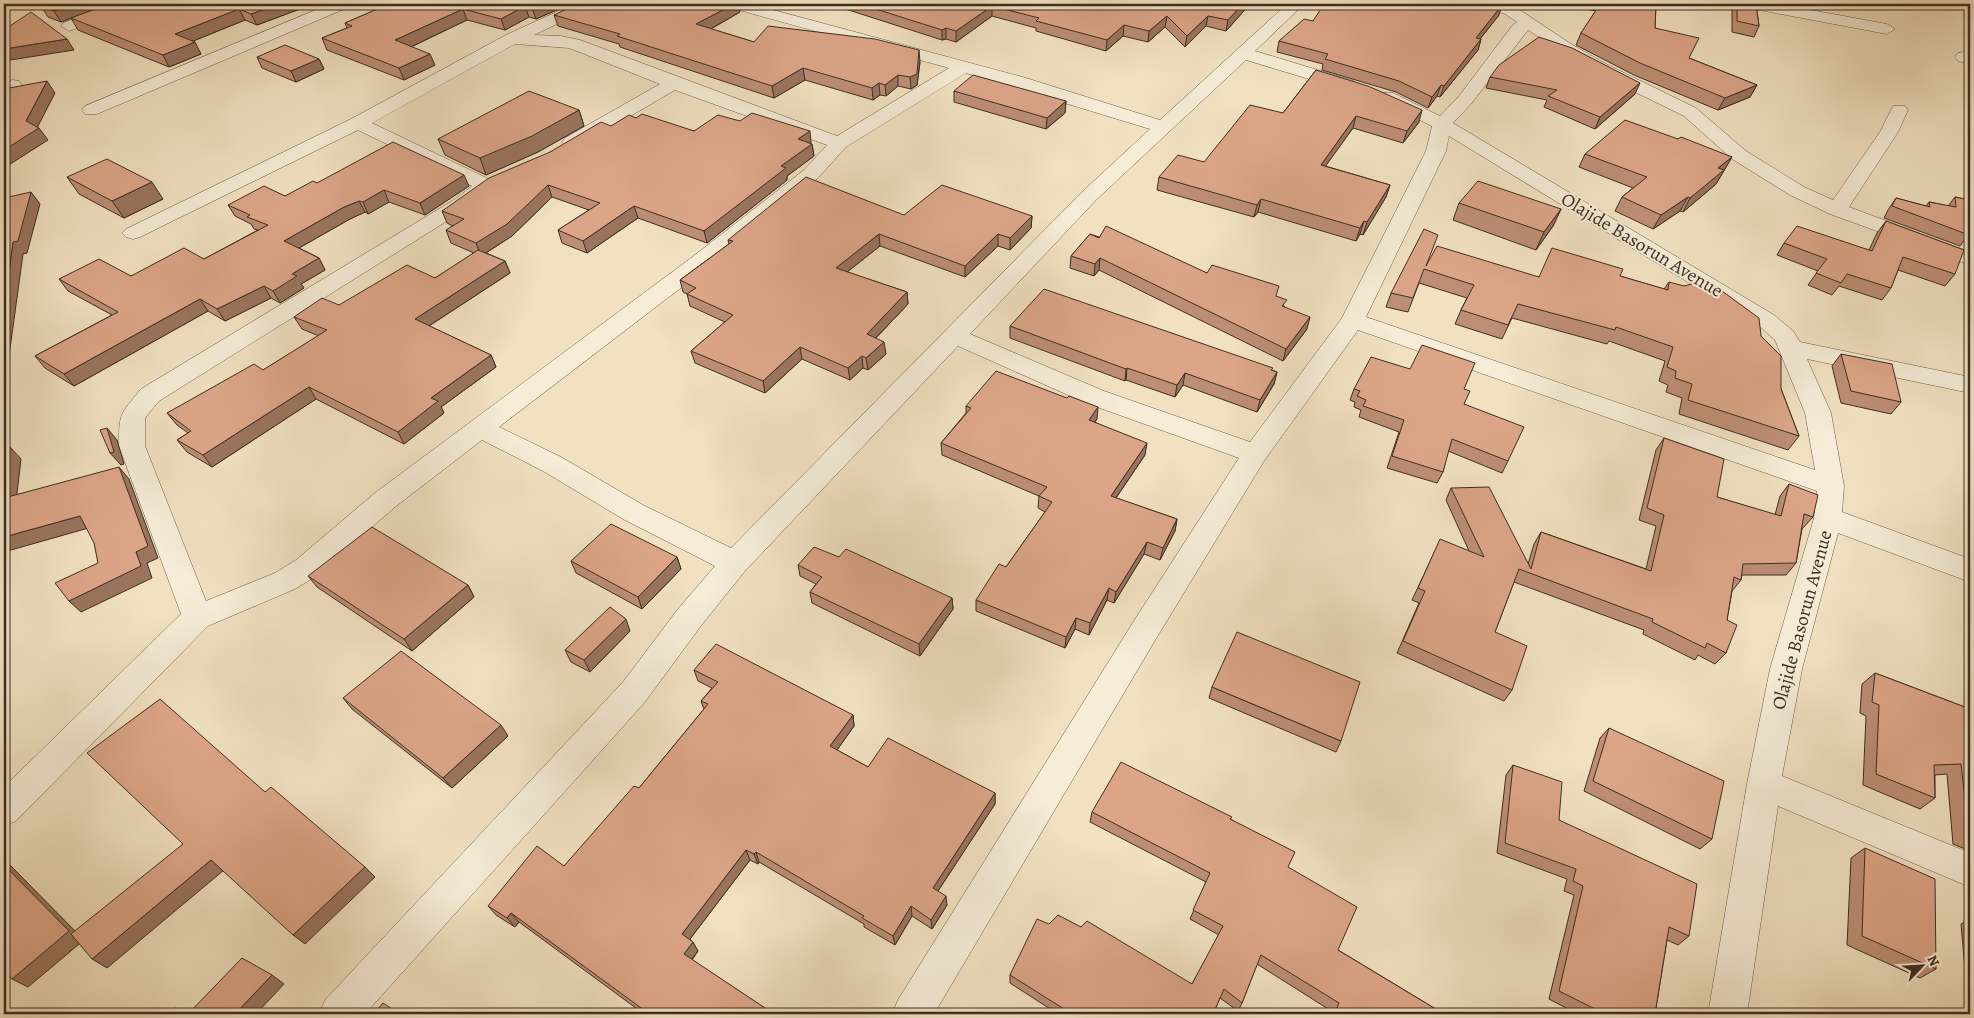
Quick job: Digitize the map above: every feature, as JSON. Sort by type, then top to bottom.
[{"type":"street","points":[[69,26],[126,4]]},
{"type":"street","points":[[92,110],[343,4]]},
{"type":"street","points":[[133,233],[358,123],[512,39],[586,4]]},
{"type":"street","points":[[734,4],[961,68],[1020,82],[1162,127]]},
{"type":"street","points":[[338,1014],[634,692],[690,618],[735,563],[1089,196],[1296,4]]},
{"type":"street","points":[[1490,4],[1522,12],[1565,48],[1600,68],[1690,112],[1739,155],[1797,191],[1837,210],[1970,259]]},
{"type":"street","points":[[1754,4],[1887,29]]},
{"type":"street","points":[[912,1014],[1142,633],[1255,454],[1353,320],[1436,151],[1442,124],[1465,100],[1514,37],[1522,12]]},
{"type":"street","points":[[544,23],[561,41]]},
{"type":"street","points":[[512,39],[561,41],[839,143]]},
{"type":"street","name":"Olajide Basorun Avenue","points":[[1242,53],[1389,98],[1442,124],[1766,320],[1785,336],[1818,413],[1831,486],[1828,518],[1786,669],[1764,784],[1727,1014]]},
{"type":"street","points":[[4,810],[197,617],[285,581],[306,568],[386,500],[812,174],[839,143],[961,68]]},
{"type":"street","points":[[554,152],[674,83]]},
{"type":"street","points":[[1837,210],[1889,132],[1899,110]]},
{"type":"street","points":[[197,617],[132,446],[132,417],[150,395],[494,182],[358,123]]},
{"type":"street","points":[[1353,320],[1831,486]]},
{"type":"street","points":[[955,336],[1095,396],[1255,454]]},
{"type":"street","points":[[1790,348],[1970,385]]},
{"type":"street","points":[[480,428],[552,464],[634,512],[735,563]]},
{"type":"street","points":[[1828,518],[1970,571]]},
{"type":"street","points":[[1764,784],[1970,870]]},
{"type":"building","points":[[43,4],[72,4],[54,11],[41,6]]},
{"type":"building","points":[[109,4],[278,4],[251,14],[239,9],[175,34],[195,42],[163,55],[71,18]]},
{"type":"building","points":[[542,4],[532,8],[525,6],[501,19],[463,9],[395,40],[430,54],[399,68],[322,38],[352,26],[345,23],[382,7],[377,5]]},
{"type":"building","points":[[577,4],[632,4],[644,7],[650,4],[734,4],[696,24],[754,42],[768,26],[875,39],[919,50],[917,74],[910,77],[898,75],[885,85],[879,83],[872,88],[803,68],[772,86],[617,36],[620,34],[554,15]]},
{"type":"building","points":[[860,4],[1243,4],[1228,20],[1208,16],[1187,36],[1167,16],[1149,31],[1124,25],[1107,40],[1036,21],[1039,18],[992,6],[956,31],[946,28],[942,30]]},
{"type":"building","points":[[1324,4],[1502,5],[1476,38],[1481,39],[1444,86],[1441,85],[1432,97],[1399,81],[1325,59],[1328,54],[1279,41],[1304,19],[1313,21]]},
{"type":"building","points":[[1600,4],[1656,4],[1655,28],[1699,38],[1689,58],[1757,85],[1725,98],[1640,63],[1581,33]]},
{"type":"building","points":[[1737,4],[1756,4],[1759,26],[1737,21]]},
{"type":"building","points":[[31,12],[67,39],[4,49],[4,30]]},
{"type":"building","points":[[1539,37],[1572,48],[1640,83],[1600,117],[1548,96],[1557,90],[1490,77],[1499,65]]},
{"type":"building","points":[[285,45],[319,59],[291,71],[257,57]]},
{"type":"building","points":[[1316,70],[1368,86],[1422,110],[1407,131],[1356,116],[1321,165],[1390,185],[1367,222],[1364,221],[1360,228],[1261,199],[1257,205],[1159,177],[1178,155],[1204,162],[1250,105],[1283,113]]},
{"type":"building","points":[[973,75],[1066,101],[1047,118],[954,91]]},
{"type":"building","points":[[47,81],[26,121],[39,128],[4,150],[4,89]]},
{"type":"building","points":[[529,91],[579,110],[532,136],[480,158],[438,139]]},
{"type":"building","points":[[752,113],[810,131],[798,139],[812,144],[781,166],[786,168],[704,231],[634,206],[583,241],[558,230],[600,203],[548,185],[507,224],[476,243],[446,230],[464,219],[442,211],[489,178],[550,152],[601,122],[611,126],[629,115],[636,118],[642,114],[694,131],[718,115],[740,121]]},
{"type":"building","points":[[1625,120],[1678,139],[1681,137],[1732,157],[1718,168],[1724,170],[1690,198],[1688,197],[1661,215],[1622,197],[1647,177],[1585,154]]},
{"type":"building","points":[[393,142],[464,175],[420,203],[384,190],[363,202],[359,201],[344,207],[284,241],[319,258],[292,274],[297,276],[273,291],[264,286],[217,309],[200,299],[64,374],[35,356],[118,312],[59,279],[99,259],[131,276],[184,248],[204,259],[268,225],[247,217],[250,215],[228,205],[264,186],[285,196],[313,181],[317,183]]},
{"type":"building","points":[[107,159],[152,182],[112,201],[67,177]]},
{"type":"building","points":[[806,177],[904,215],[942,185],[1032,216],[1010,238],[998,234],[965,266],[879,234],[836,268],[907,292],[867,334],[884,342],[866,358],[862,356],[848,368],[800,347],[763,381],[691,351],[733,315],[687,294],[696,288],[680,280],[733,241],[728,240]]},
{"type":"building","points":[[1478,181],[1561,209],[1544,232],[1459,203]]},
{"type":"building","points":[[31,192],[18,241],[13,242],[4,308],[4,198]]},
{"type":"building","points":[[1968,192],[1970,193],[1969,235],[1892,206],[1896,198],[1930,207],[1929,202],[1956,207],[1955,197],[1969,200]]},
{"type":"building","points":[[1886,221],[1964,250],[1955,274],[1903,257],[1891,288],[1847,274],[1841,283],[1816,273],[1827,259],[1784,243],[1797,226],[1872,251]]},
{"type":"building","points":[[1106,226],[1207,273],[1212,265],[1279,286],[1276,296],[1287,300],[1282,306],[1310,317],[1286,349],[1100,258],[1095,264],[1071,256],[1090,234],[1099,238]]},
{"type":"building","points":[[1424,229],[1438,235],[1426,266],[1437,246],[1539,277],[1552,248],[1623,269],[1620,276],[1668,290],[1669,282],[1684,286],[1707,280],[1759,318],[1761,336],[1781,356],[1781,389],[1799,436],[1688,400],[1692,384],[1675,378],[1676,371],[1667,367],[1673,347],[1616,327],[1615,330],[1518,304],[1508,325],[1461,310],[1474,285],[1424,269],[1413,298],[1391,293]]},
{"type":"building","points":[[478,250],[505,261],[415,319],[491,355],[431,398],[438,401],[398,432],[309,387],[203,455],[177,440],[191,431],[167,413],[254,364],[263,370],[327,330],[294,317],[322,298],[339,305],[407,265],[435,278]]},
{"type":"building","points":[[1044,289],[1273,368],[1271,370],[1277,372],[1260,400],[1185,373],[1177,385],[1126,369],[1010,326]]},
{"type":"building","points":[[1422,345],[1475,363],[1464,389],[1470,391],[1464,404],[1524,427],[1508,461],[1452,439],[1443,472],[1392,456],[1404,420],[1363,406],[1366,400],[1357,396],[1360,391],[1354,389],[1371,357],[1410,369]]},
{"type":"building","points":[[1841,354],[1892,364],[1901,402],[1851,391]]},
{"type":"building","points":[[996,371],[1067,398],[1069,396],[1098,407],[1089,420],[1147,443],[1111,496],[1177,519],[1163,548],[1147,542],[1116,592],[1109,588],[1090,623],[1076,618],[1066,637],[976,600],[999,564],[1006,567],[1052,502],[1039,496],[1047,487],[941,443],[971,408],[966,406]]},
{"type":"building","points":[[107,428],[114,452],[110,453],[100,430]]},
{"type":"building","points":[[1664,438],[1724,459],[1717,497],[1781,516],[1789,484],[1818,495],[1813,517],[1804,514],[1796,563],[1743,564],[1741,580],[1734,577],[1727,620],[1737,625],[1726,653],[1707,643],[1705,648],[1652,622],[1653,619],[1519,569],[1495,632],[1527,646],[1512,690],[1403,641],[1425,591],[1418,588],[1440,539],[1484,557],[1451,488],[1489,487],[1531,569],[1541,532],[1651,571],[1664,515],[1647,508]]},
{"type":"building","points":[[10,447],[4,496],[4,448]]},
{"type":"building","points":[[119,467],[148,546],[136,552],[141,566],[69,601],[55,583],[98,563],[94,543],[80,516],[4,537],[4,498]]},
{"type":"building","points":[[611,524],[677,557],[638,597],[571,561]]},
{"type":"building","points":[[372,527],[468,585],[404,639],[308,576]]},
{"type":"building","points":[[814,547],[839,557],[846,549],[952,598],[919,644],[810,592],[822,577],[798,565]]},
{"type":"building","points":[[610,607],[626,619],[584,660],[565,650]]},
{"type":"building","points":[[1237,632],[1360,682],[1341,741],[1212,687]]},
{"type":"building","points":[[716,644],[853,715],[830,746],[868,767],[888,738],[995,793],[933,888],[946,896],[931,920],[911,906],[893,936],[862,918],[864,916],[756,852],[754,854],[746,850],[682,934],[693,942],[684,954],[774,1014],[647,1014],[511,913],[507,918],[488,906],[537,846],[564,866],[634,786],[639,788],[708,704],[701,701],[718,682],[694,670]]},
{"type":"building","points":[[401,651],[501,725],[443,778],[343,698]]},
{"type":"building","points":[[1875,673],[1970,709],[1970,835],[1961,764],[1934,765],[1935,798],[1876,774],[1879,705],[1872,702]]},
{"type":"building","points":[[160,699],[265,792],[271,787],[365,867],[293,935],[211,860],[92,959],[71,934],[183,844],[87,753]]},
{"type":"building","points":[[1609,728],[1724,781],[1712,839],[1593,781]]},
{"type":"building","points":[[1121,762],[1232,817],[1230,819],[1295,852],[1288,867],[1357,907],[1338,950],[1444,1014],[1334,1014],[1339,1003],[1261,955],[1242,1003],[1224,989],[1213,1014],[1072,1014],[1010,975],[1037,919],[1049,924],[1058,915],[1081,927],[1087,921],[1192,984],[1223,926],[1193,910],[1210,873],[1092,812]]},
{"type":"building","points":[[1513,765],[1562,782],[1559,820],[1697,884],[1689,936],[1669,927],[1655,1014],[1605,1014],[1559,991],[1583,886],[1573,881],[1576,869],[1505,843]]},
{"type":"building","points":[[1865,848],[1935,879],[1936,969],[1862,936]]},
{"type":"building","points":[[4,865],[69,931],[12,979],[4,969]]},
{"type":"building","points":[[242,958],[272,975],[235,1014],[168,1014],[175,1008],[190,1012]]},
{"type":"building","points":[[383,1003],[400,1014],[374,1014]]}]
